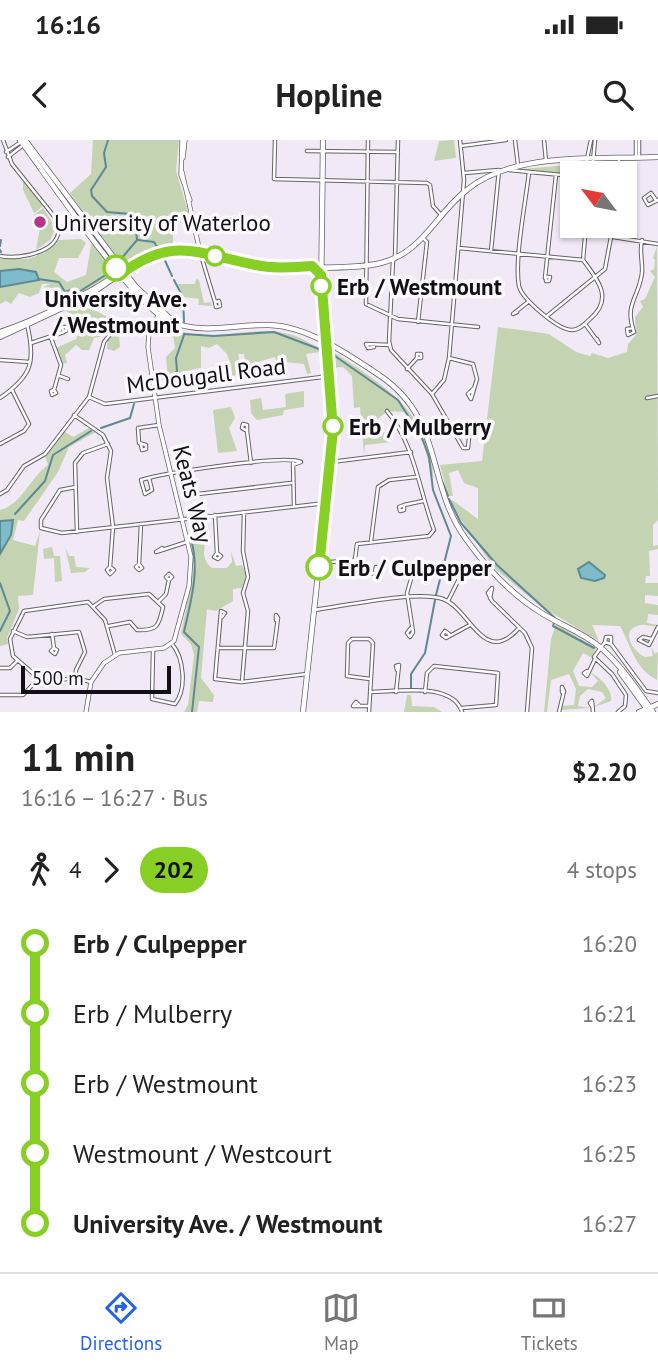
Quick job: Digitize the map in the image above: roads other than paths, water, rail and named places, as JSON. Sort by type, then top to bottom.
[{"type":"main road","points":[[303,712],[331,462],[330,376],[321,275],[323,140]]},
{"type":"main road","points":[[24,141],[122,272],[160,313],[174,322],[201,330],[279,326],[308,334],[379,375],[410,404],[423,424],[433,449],[450,511],[467,541],[493,571],[540,612],[600,647],[649,709]]},
{"type":"main road","points":[[0,335],[112,281],[144,258],[176,250],[200,252],[263,266],[365,266],[394,259],[424,239],[463,192],[501,170],[546,162],[658,157]]},
{"type":"main road","points":[[312,266],[321,255]]},
{"type":"main road","points":[[27,324],[131,265]]},
{"type":"main road","points":[[131,265],[133,284]]},
{"type":"main road","points":[[312,266],[321,275]]},
{"type":"main road","points":[[122,272],[160,313]]},
{"type":"main road","points":[[639,712],[658,706]]},
{"type":"street","points":[[0,256],[22,258],[36,254],[54,241],[59,230],[57,220],[8,157],[3,140]]},
{"type":"street","points":[[183,140],[182,185],[190,200],[200,252],[215,302]]},
{"type":"street","points":[[275,140],[274,179],[430,184],[433,206],[442,216]]},
{"type":"street","points":[[368,140],[364,299],[369,307],[390,316],[418,322],[478,327]]},
{"type":"street","points":[[398,140],[390,345],[407,369],[432,394],[463,448],[468,448],[470,428],[451,424]]},
{"type":"street","points":[[432,394],[444,380],[449,358],[464,173],[460,140]]},
{"type":"street","points":[[461,146],[506,140]]},
{"type":"street","points":[[515,140],[519,168],[529,172],[560,175]]},
{"type":"street","points":[[544,140],[546,162]]},
{"type":"street","points":[[589,160],[593,140]]},
{"type":"street","points":[[637,140],[637,158]]},
{"type":"street","points":[[6,152],[24,141]]},
{"type":"street","points":[[8,157],[24,141]]},
{"type":"street","points":[[307,151],[398,152]]},
{"type":"street","points":[[464,173],[501,170],[491,251]]},
{"type":"street","points":[[529,172],[519,284],[528,302],[568,329],[575,330],[585,324],[603,304],[603,289],[583,260],[585,238]]},
{"type":"street","points":[[545,278],[556,175]]},
{"type":"street","points":[[547,316],[596,277],[607,264],[611,238]]},
{"type":"street","points":[[626,238],[658,244]]},
{"type":"street","points":[[418,322],[426,242],[424,239]]},
{"type":"street","points":[[633,328],[629,308],[642,274],[639,253],[642,240]]},
{"type":"street","points":[[459,248],[583,260]]},
{"type":"street","points":[[517,312],[528,302]]},
{"type":"street","points":[[0,494],[7,490],[24,466],[45,454],[89,397],[102,346],[111,330],[127,321],[150,329],[160,313]]},
{"type":"street","points":[[0,398],[26,377],[31,343],[27,324]]},
{"type":"street","points":[[585,324],[597,339]]},
{"type":"street","name":"Keats Way","points":[[150,329],[148,343],[159,425],[191,565],[180,629],[171,644]]},
{"type":"street","points":[[31,343],[51,338],[64,331]]},
{"type":"street","points":[[51,338],[60,360],[60,376],[54,390]]},
{"type":"street","points":[[374,347],[390,345]]},
{"type":"street","points":[[407,369],[417,358]]},
{"type":"street","points":[[449,358],[474,364],[477,376],[474,388]]},
{"type":"street","points":[[0,360],[30,362]]},
{"type":"street","points":[[60,376],[68,379]]},
{"type":"street","name":"McDougall Road","points":[[89,397],[105,404],[330,376]]},
{"type":"street","points":[[0,444],[24,431],[29,424],[12,390]]},
{"type":"street","points":[[647,398],[658,396]]},
{"type":"street","points":[[377,573],[354,576],[353,559],[357,544],[433,535],[411,452],[387,411]]},
{"type":"street","points":[[75,415],[103,435],[111,455],[107,478],[113,527],[110,567]]},
{"type":"street","points":[[141,445],[138,428],[159,425]]},
{"type":"street","points":[[247,431],[251,463]]},
{"type":"street","points":[[78,532],[75,467],[78,458],[108,444]]},
{"type":"street","points":[[331,462],[411,452]]},
{"type":"street","points":[[149,478],[152,490],[145,494],[141,481],[149,478],[170,473],[251,463],[292,460],[301,462],[293,465]]},
{"type":"street","points":[[292,460],[294,506]]},
{"type":"street","points":[[191,470],[194,492],[198,494],[291,483]]},
{"type":"street","points":[[371,542],[378,488],[389,480],[416,477]]},
{"type":"street","points":[[76,487],[60,490],[41,520],[41,528],[57,533],[78,532],[326,503]]},
{"type":"street","points":[[404,505],[423,501]]},
{"type":"street","points":[[242,681],[248,611],[243,593],[248,576],[243,551],[244,511]]},
{"type":"street","points":[[215,515],[217,553]]},
{"type":"street","points":[[139,564],[141,524]]},
{"type":"street","points":[[162,548],[187,542]]},
{"type":"street","points":[[320,563],[353,559]]},
{"type":"street","points":[[411,628],[407,598],[409,582],[415,571]]},
{"type":"street","points":[[448,601],[459,578]]},
{"type":"street","points":[[159,601],[166,594],[169,580]]},
{"type":"street","points":[[94,606],[102,599],[146,594],[159,601],[163,607],[157,629],[136,630],[130,622],[107,626]]},
{"type":"street","points":[[314,610],[428,596],[448,601],[483,637],[497,641],[510,637],[519,628]]},
{"type":"street","points":[[490,598],[519,628],[532,648],[527,712]]},
{"type":"street","points":[[91,682],[75,678],[43,682],[17,661],[11,651],[13,631],[27,609],[85,602],[94,606],[107,626],[114,655]]},
{"type":"street","points":[[222,617],[216,681],[307,674]]},
{"type":"street","points":[[218,648],[244,650],[275,647],[275,620]]},
{"type":"street","points":[[449,634],[470,625]]},
{"type":"street","points":[[651,639],[658,627]]},
{"type":"street","points":[[13,631],[25,637],[75,630],[80,633],[85,652],[75,678]]},
{"type":"street","points":[[52,634],[54,648]]},
{"type":"street","points":[[369,712],[372,641],[352,639],[348,643],[347,676],[370,679]]},
{"type":"street","points":[[618,712],[625,706],[626,695],[612,674],[595,659],[594,653],[605,642],[611,644],[642,687],[658,693]]},
{"type":"street","points":[[86,712],[91,682],[99,667],[114,655],[153,650],[171,644],[182,663],[175,704],[152,698],[153,650]]},
{"type":"street","points":[[587,671],[595,659]]},
{"type":"street","points":[[0,668],[10,668],[17,661]]},
{"type":"street","points":[[370,692],[425,692],[453,697],[462,710],[496,705],[498,673],[434,666],[427,673],[425,692]]},
{"type":"street","points":[[396,692],[397,670]]},
{"type":"street","points":[[0,695],[23,695],[38,679]]},
{"type":"street","points":[[559,712],[562,692]]},
{"type":"street","points":[[359,705],[369,706]]},
{"type":"street","points":[[592,706],[593,712]]},
{"type":"water","points":[[19,269],[36,272],[39,280],[0,287],[0,271]]},
{"type":"water","points":[[13,520],[11,535],[0,554],[0,521]]},
{"type":"water","points":[[589,562],[605,575],[604,578],[595,581],[581,578],[578,569]]},
{"type":"waterway","points":[[108,140],[104,153],[106,167],[91,190],[92,196],[107,212],[131,214],[135,221],[137,240],[121,259]]},
{"type":"waterway","points":[[0,246],[1,240]]},
{"type":"waterway","points":[[138,240],[154,242],[157,247]]},
{"type":"waterway","points":[[163,256],[172,276]]},
{"type":"waterway","points":[[38,279],[59,282],[65,292],[71,290],[77,293],[112,271]]},
{"type":"waterway","points":[[174,280],[183,297],[184,322]]},
{"type":"waterway","points":[[184,334],[214,336],[274,332],[319,349]]},
{"type":"waterway","points":[[167,376],[172,377],[177,371],[176,358],[184,335]]},
{"type":"waterway","points":[[332,354],[398,400],[422,438],[429,457],[433,490],[451,536],[436,595]]},
{"type":"waterway","points":[[158,385],[163,376]]},
{"type":"waterway","points":[[101,428],[130,418],[134,404]]},
{"type":"waterway","points":[[15,514],[45,481],[53,455],[91,431]]},
{"type":"waterway","points":[[443,483],[448,496]]},
{"type":"waterway","points":[[449,499],[461,523],[497,565],[555,618]]},
{"type":"waterway","points":[[191,539],[195,574],[184,632],[199,647],[192,712]]},
{"type":"waterway","points":[[0,583],[10,611],[0,631]]},
{"type":"waterway","points":[[411,689],[411,674],[425,653],[435,600]]},
{"type":"waterway","points":[[554,623],[553,626],[594,648]]},
{"type":"place","name":"University of Waterloo","points":[[40,222]]},
{"type":"place","name":"University Ave. / Westmount","points":[[116,268]]},
{"type":"place","name":"Erb / Westmount","points":[[321,286]]},
{"type":"place","name":"Erb / Mulberry","points":[[333,426]]},
{"type":"place","name":"Erb / Culpepper","points":[[319,567]]}]
